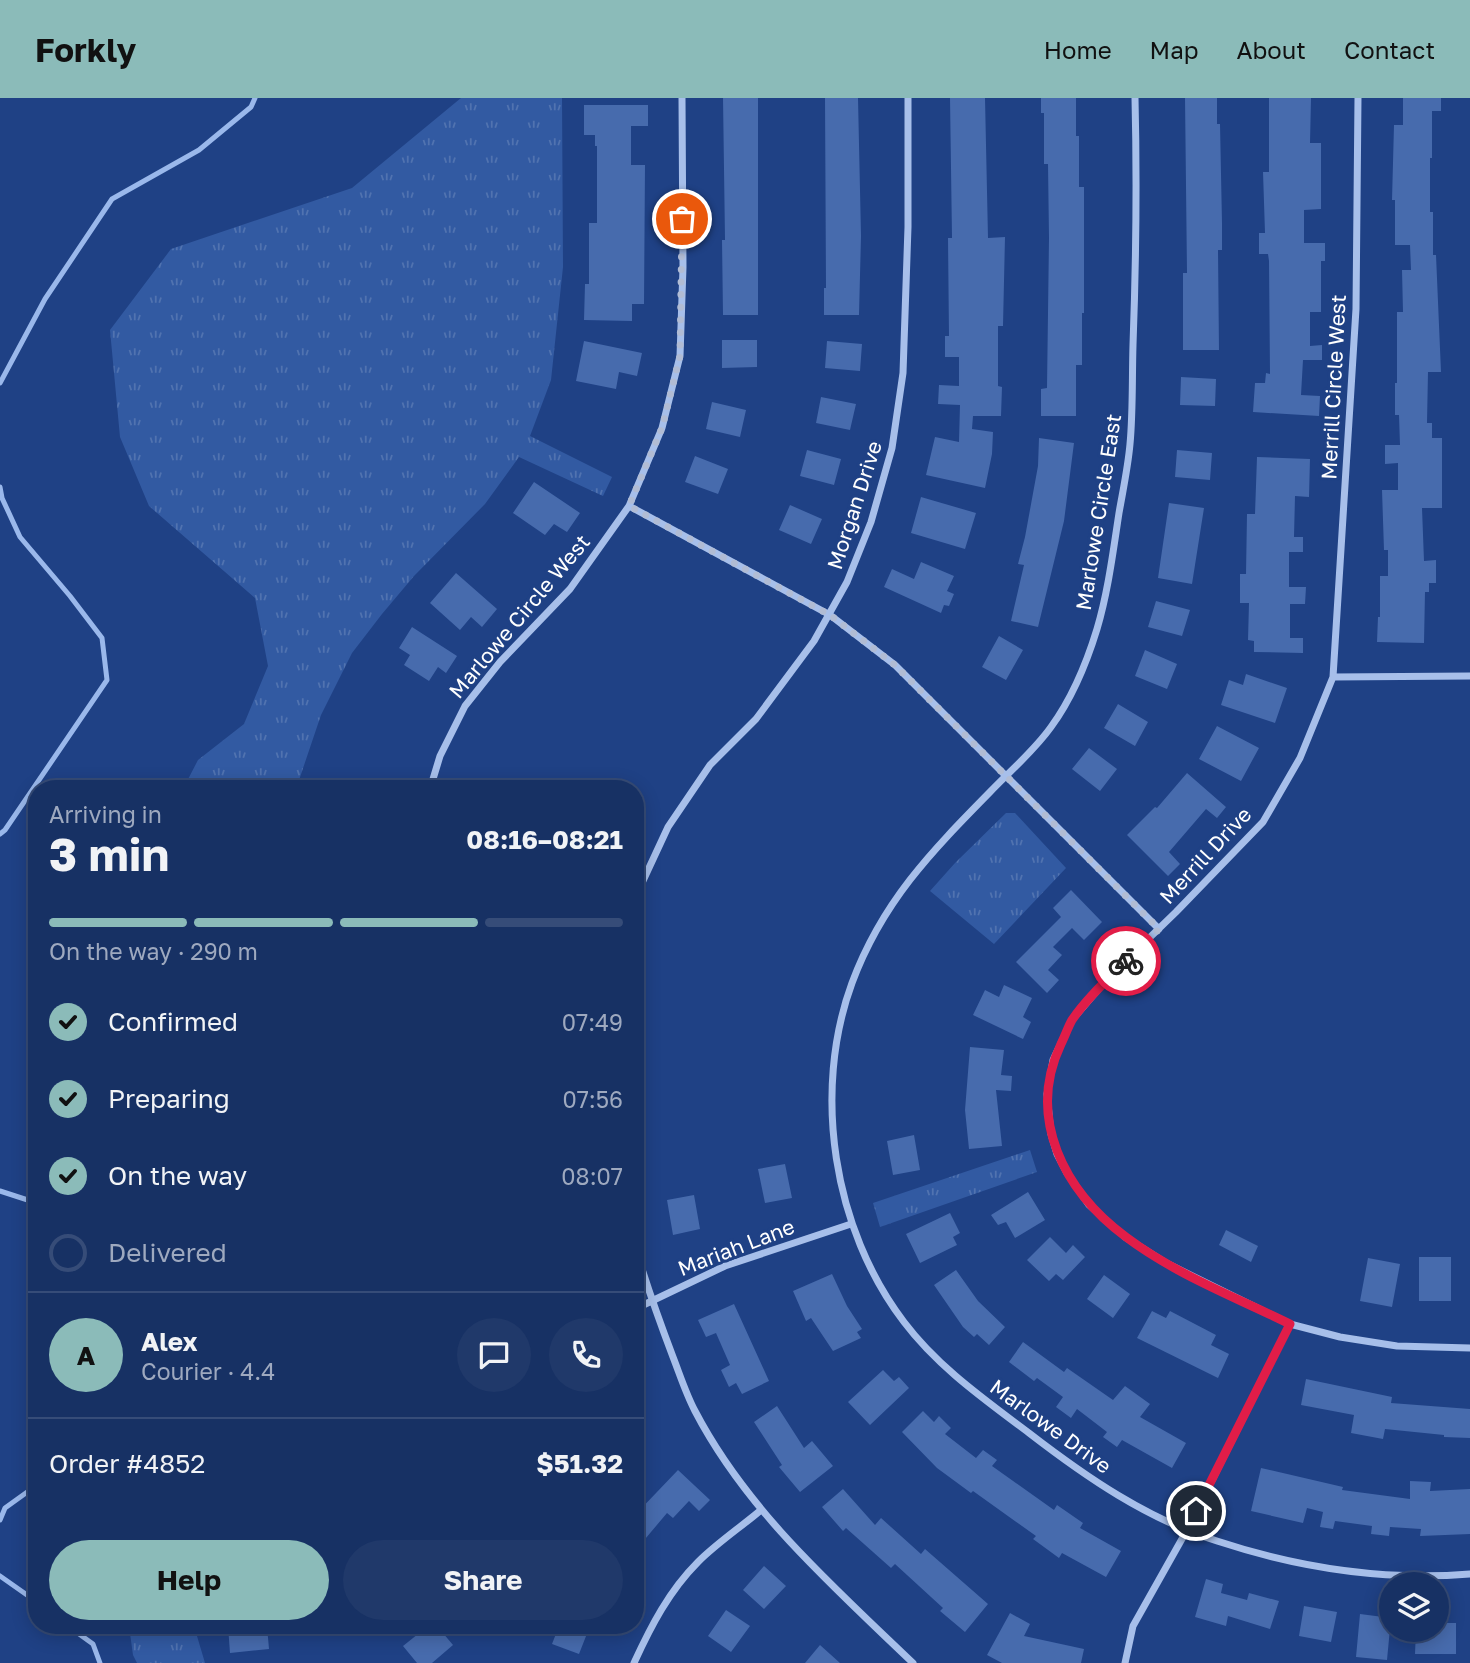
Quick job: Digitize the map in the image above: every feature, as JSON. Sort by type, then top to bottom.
[{"type":"street","name":"Marlowe Circle West","points":[[433,780],[440,756],[465,706],[500,662],[570,589],[629,506],[662,428],[680,356],[683,267],[682,98]]},
{"type":"street","name":"Morgan Drive","points":[[644,879],[668,827],[710,765],[756,719],[797,666],[830,615],[847,582],[871,522],[892,448],[903,373],[908,227],[908,98]]},
{"type":"street","name":"Marlowe Circle East","points":[[851,1224],[840,1182],[832,1092],[836,1044],[851,986],[875,930],[903,886],[937,845],[1049,730],[1079,682],[1098,625],[1111,566],[1130,446],[1136,273],[1135,98]]},
{"type":"street","name":"Merrill Circle West","points":[[1333,677],[1356,309],[1358,98]]},
{"type":"street","points":[[629,506],[830,615],[895,665],[1159,929]]},
{"type":"street","points":[[1333,677],[1470,676]]},
{"type":"street","name":"Merrill Drive","points":[[1290,1324],[1166,1263],[1125,1237],[1089,1205],[1056,1154],[1047,1094],[1053,1060],[1072,1020],[1108,978],[1263,822],[1300,758],[1333,677]]},
{"type":"street","name":"Mariah Lane","points":[[644,1305],[725,1266],[851,1224]]},
{"type":"street","name":"Marlowe Drive","points":[[851,1224],[875,1276],[904,1322],[952,1374],[1087,1478],[1187,1530],[1297,1564],[1383,1575],[1470,1574]]},
{"type":"street","points":[[644,1275],[695,1410],[728,1465],[761,1510],[797,1551],[913,1663]]},
{"type":"street","points":[[1125,1663],[1133,1626],[1187,1530],[1290,1324],[1340,1337],[1397,1346],[1470,1348]]},
{"type":"street","points":[[634,1663],[653,1622],[682,1581],[699,1561],[761,1510]]},
{"type":"green space","points":[[461,98],[562,98],[563,267],[551,380],[530,436],[612,477],[603,496],[519,457],[485,504],[414,576],[352,653],[321,715],[299,780],[188,780],[198,760],[244,724],[268,666],[255,598],[149,506],[120,437],[110,330],[171,249],[352,188]]},
{"type":"green space","points":[[1006,813],[1015,813],[1066,868],[994,944],[930,891]]},
{"type":"green space","points":[[1030,1150],[1037,1172],[880,1227],[873,1203]]},
{"type":"green space","points":[[130,1634],[196,1634],[205,1663],[137,1663]]},
{"type":"building","points":[[723,98],[758,98],[758,315],[723,315]]},
{"type":"building","points":[[825,98],[858,98],[861,236],[859,315],[824,315]]},
{"type":"building","points":[[950,98],[985,98],[988,238],[1005,237],[1003,326],[998,326],[1001,416],[973,416],[972,429],[993,432],[992,454],[985,488],[926,475],[935,437],[959,442],[960,405],[938,404],[939,385],[959,386],[959,357],[945,357],[945,336],[949,336],[948,238],[952,238]]},
{"type":"building","points":[[1041,98],[1076,98],[1079,187],[1084,187],[1084,313],[1082,365],[1076,365],[1076,416],[1041,416],[1041,389],[1047,388],[1049,238],[1048,164],[1044,164],[1044,113],[1041,113]]},
{"type":"building","points":[[1185,98],[1217,98],[1222,223],[1222,250],[1218,250],[1219,350],[1183,350],[1183,273],[1187,273]]},
{"type":"building","points":[[1269,98],[1311,98],[1310,143],[1321,143],[1321,209],[1304,210],[1304,243],[1325,243],[1325,261],[1321,261],[1321,312],[1310,312],[1310,346],[1322,345],[1322,360],[1303,360],[1301,395],[1320,396],[1319,416],[1253,412],[1255,383],[1265,383],[1266,373],[1270,374],[1269,261],[1268,254],[1259,254],[1259,233],[1265,233],[1263,172],[1269,172]]},
{"type":"building","points":[[1403,98],[1441,98],[1441,111],[1432,111],[1430,212],[1433,212],[1433,255],[1436,255],[1441,372],[1428,372],[1427,423],[1432,423],[1432,438],[1442,438],[1442,508],[1422,508],[1424,561],[1436,560],[1436,583],[1429,583],[1429,592],[1425,592],[1424,643],[1377,642],[1380,576],[1388,576],[1388,550],[1384,550],[1382,490],[1398,490],[1398,463],[1385,464],[1385,445],[1400,445],[1399,415],[1395,415],[1397,312],[1403,312],[1402,270],[1411,270],[1410,245],[1395,245],[1395,200],[1392,200],[1394,125],[1403,125]]},
{"type":"building","points":[[584,105],[648,105],[648,126],[631,126],[631,165],[645,165],[644,304],[632,304],[632,321],[584,320],[585,284],[589,284],[589,223],[597,223],[597,146],[595,135],[584,135]]},
{"type":"building","points":[[722,340],[757,340],[757,367],[722,368]]},
{"type":"building","points":[[584,341],[642,353],[637,376],[619,372],[616,389],[576,381]]},
{"type":"building","points":[[827,341],[862,344],[860,371],[825,368]]},
{"type":"building","points":[[1181,377],[1216,379],[1215,406],[1180,405]]},
{"type":"building","points":[[821,397],[856,404],[850,430],[816,423]]},
{"type":"building","points":[[712,402],[746,410],[740,437],[706,429]]},
{"type":"building","points":[[1039,438],[1074,443],[1064,521],[1038,627],[1011,621],[1024,565],[1018,564],[1038,466]]},
{"type":"building","points":[[807,450],[841,459],[834,485],[800,476]]},
{"type":"building","points":[[1177,450],[1212,453],[1210,480],[1175,477]]},
{"type":"building","points":[[695,456],[728,469],[718,494],[685,482]]},
{"type":"building","points":[[1257,457],[1310,459],[1309,497],[1295,496],[1294,537],[1303,537],[1303,552],[1289,552],[1289,587],[1306,587],[1305,604],[1290,604],[1290,638],[1303,638],[1303,653],[1254,652],[1254,641],[1248,640],[1249,603],[1240,603],[1240,574],[1246,574],[1247,514],[1255,514]]},
{"type":"building","points":[[534,482],[580,513],[567,532],[554,524],[545,535],[513,513]]},
{"type":"building","points":[[921,497],[976,513],[965,549],[911,533]]},
{"type":"building","points":[[1169,503],[1204,508],[1192,584],[1158,578]]},
{"type":"building","points":[[790,505],[822,519],[811,544],[779,530]]},
{"type":"building","points":[[921,562],[954,576],[947,591],[954,594],[949,606],[944,605],[941,613],[884,587],[892,569],[914,579]]},
{"type":"building","points":[[456,573],[497,609],[482,627],[471,617],[460,630],[430,603]]},
{"type":"building","points":[[1156,601],[1190,610],[1182,636],[1148,627]]},
{"type":"building","points":[[412,627],[457,656],[446,673],[438,667],[429,681],[404,665],[410,655],[399,648]]},
{"type":"building","points":[[999,636],[1023,650],[1006,680],[982,667]]},
{"type":"building","points":[[1145,650],[1177,664],[1167,689],[1135,676]]},
{"type":"building","points":[[1246,674],[1287,688],[1275,723],[1221,705],[1229,680],[1243,685]]},
{"type":"building","points":[[1118,704],[1148,722],[1135,746],[1104,728]]},
{"type":"building","points":[[1217,726],[1259,748],[1241,781],[1199,759]]},
{"type":"building","points":[[1089,748],[1117,769],[1100,791],[1072,769]]},
{"type":"building","points":[[1187,773],[1226,807],[1217,818],[1206,809],[1169,852],[1180,864],[1168,876],[1127,835],[1157,808]]},
{"type":"building","points":[[1071,890],[1102,922],[1084,940],[1072,928],[1053,947],[1062,955],[1048,970],[1059,980],[1047,993],[1016,962],[1061,917],[1053,908]]},
{"type":"building","points":[[1004,985],[1032,998],[1023,1017],[1031,1022],[1023,1039],[973,1015],[985,990],[999,997]]},
{"type":"building","points":[[970,1047],[1004,1050],[1001,1075],[1012,1076],[1011,1091],[996,1090],[1002,1146],[969,1149],[965,1110]]},
{"type":"building","points":[[914,1135],[920,1170],[893,1175],[887,1141]]},
{"type":"building","points":[[785,1164],[792,1198],[765,1203],[758,1169]]},
{"type":"building","points":[[1028,1192],[1045,1220],[1015,1238],[1006,1222],[998,1225],[991,1215]]},
{"type":"building","points":[[694,1195],[700,1229],[673,1235],[667,1200]]},
{"type":"building","points":[[950,1213],[960,1233],[953,1237],[957,1245],[920,1263],[906,1234]]},
{"type":"building","points":[[1226,1230],[1258,1246],[1251,1262],[1219,1245]]},
{"type":"building","points":[[1050,1237],[1066,1253],[1073,1245],[1085,1257],[1063,1280],[1056,1274],[1049,1281],[1027,1260]]},
{"type":"building","points":[[1419,1257],[1451,1257],[1451,1301],[1419,1301]]},
{"type":"building","points":[[1368,1258],[1400,1264],[1392,1307],[1360,1301]]},
{"type":"building","points":[[956,1270],[978,1301],[1005,1327],[989,1345],[977,1334],[974,1337],[963,1327],[934,1285]]},
{"type":"building","points":[[832,1274],[847,1306],[862,1329],[857,1332],[861,1338],[833,1351],[811,1318],[806,1321],[793,1291]]},
{"type":"building","points":[[1104,1275],[1130,1294],[1113,1318],[1087,1299]]},
{"type":"building","points":[[734,1304],[769,1381],[742,1394],[736,1383],[729,1387],[721,1370],[730,1365],[716,1333],[706,1337],[698,1320]]},
{"type":"building","points":[[1152,1311],[1166,1318],[1170,1311],[1216,1335],[1211,1345],[1229,1354],[1218,1378],[1137,1338]]},
{"type":"building","points":[[1023,1342],[1064,1372],[1067,1368],[1113,1400],[1125,1386],[1150,1404],[1140,1417],[1186,1443],[1172,1468],[1122,1440],[1117,1447],[1103,1437],[1107,1432],[1077,1409],[1071,1418],[1056,1407],[1063,1397],[1037,1378],[1034,1381],[1009,1362]]},
{"type":"building","points":[[883,1370],[894,1381],[899,1377],[909,1388],[870,1425],[848,1402]]},
{"type":"building","points":[[1306,1379],[1392,1397],[1391,1403],[1470,1409],[1470,1438],[1385,1429],[1383,1439],[1351,1433],[1354,1415],[1301,1405]]},
{"type":"building","points":[[777,1406],[804,1448],[812,1441],[833,1466],[800,1492],[779,1467],[782,1465],[754,1422]]},
{"type":"building","points":[[923,1411],[934,1422],[939,1416],[951,1428],[945,1434],[976,1458],[983,1450],[997,1460],[992,1466],[1054,1510],[1057,1505],[1083,1523],[1080,1528],[1121,1551],[1106,1577],[1062,1553],[1059,1558],[1033,1539],[1036,1536],[937,1468],[902,1432]]},
{"type":"building","points":[[1261,1468],[1343,1487],[1342,1490],[1410,1499],[1410,1481],[1431,1482],[1430,1491],[1470,1489],[1470,1534],[1420,1536],[1421,1529],[1390,1527],[1389,1536],[1371,1534],[1372,1526],[1335,1521],[1333,1529],[1320,1527],[1323,1512],[1307,1508],[1303,1523],[1251,1511]]},
{"type":"building","points":[[678,1470],[710,1500],[699,1511],[689,1501],[673,1518],[667,1513],[644,1540],[644,1506]]},
{"type":"building","points":[[843,1489],[875,1525],[881,1518],[921,1554],[925,1549],[988,1604],[965,1632],[940,1611],[943,1608],[895,1564],[891,1568],[846,1528],[843,1531],[822,1507]]},
{"type":"building","points":[[764,1566],[786,1586],[764,1609],[743,1590]]},
{"type":"building","points":[[1206,1579],[1223,1584],[1221,1593],[1247,1600],[1249,1593],[1279,1601],[1270,1629],[1228,1616],[1226,1626],[1195,1617]]},
{"type":"building","points":[[1304,1606],[1337,1612],[1331,1642],[1299,1636]]},
{"type":"building","points":[[726,1610],[750,1626],[731,1652],[708,1636]]},
{"type":"building","points":[[1010,1613],[1030,1624],[1024,1636],[1084,1649],[1081,1663],[1002,1663],[987,1655]]},
{"type":"building","points":[[1360,1614],[1379,1616],[1379,1642],[1389,1642],[1387,1660],[1356,1657]]},
{"type":"building","points":[[1449,1623],[1456,1623],[1456,1654],[1415,1654],[1415,1642],[1449,1642]]},
{"type":"building","points":[[229,1634],[268,1634],[269,1649],[230,1653]]},
{"type":"building","points":[[418,1634],[444,1634],[453,1645],[432,1663],[417,1663],[403,1646]]},
{"type":"building","points":[[556,1634],[587,1634],[579,1654],[552,1644]]},
{"type":"building","points":[[820,1645],[840,1663],[805,1663]]},
{"type":"waterway","points":[[0,383],[45,299],[112,199],[199,150],[251,107],[255,98]]},
{"type":"waterway","points":[[0,487],[2,498],[20,537],[102,638],[107,680],[39,780]]},
{"type":"waterway","points":[[0,834],[28,796]]},
{"type":"waterway","points":[[0,1191],[28,1200]]},
{"type":"waterway","points":[[0,1520],[5,1508],[28,1491]]},
{"type":"waterway","points":[[0,1576],[28,1596]]},
{"type":"waterway","points":[[79,1634],[93,1644],[100,1663]]},
{"type":"way so far","points":[[682,219],[680,356],[662,428],[629,506],[830,615],[895,665],[1159,929],[1126,961]]},
{"type":"route","points":[[1126,961],[1072,1020],[1053,1060],[1047,1094],[1056,1154],[1089,1205],[1125,1237],[1166,1263],[1290,1324],[1196,1511]]}]
